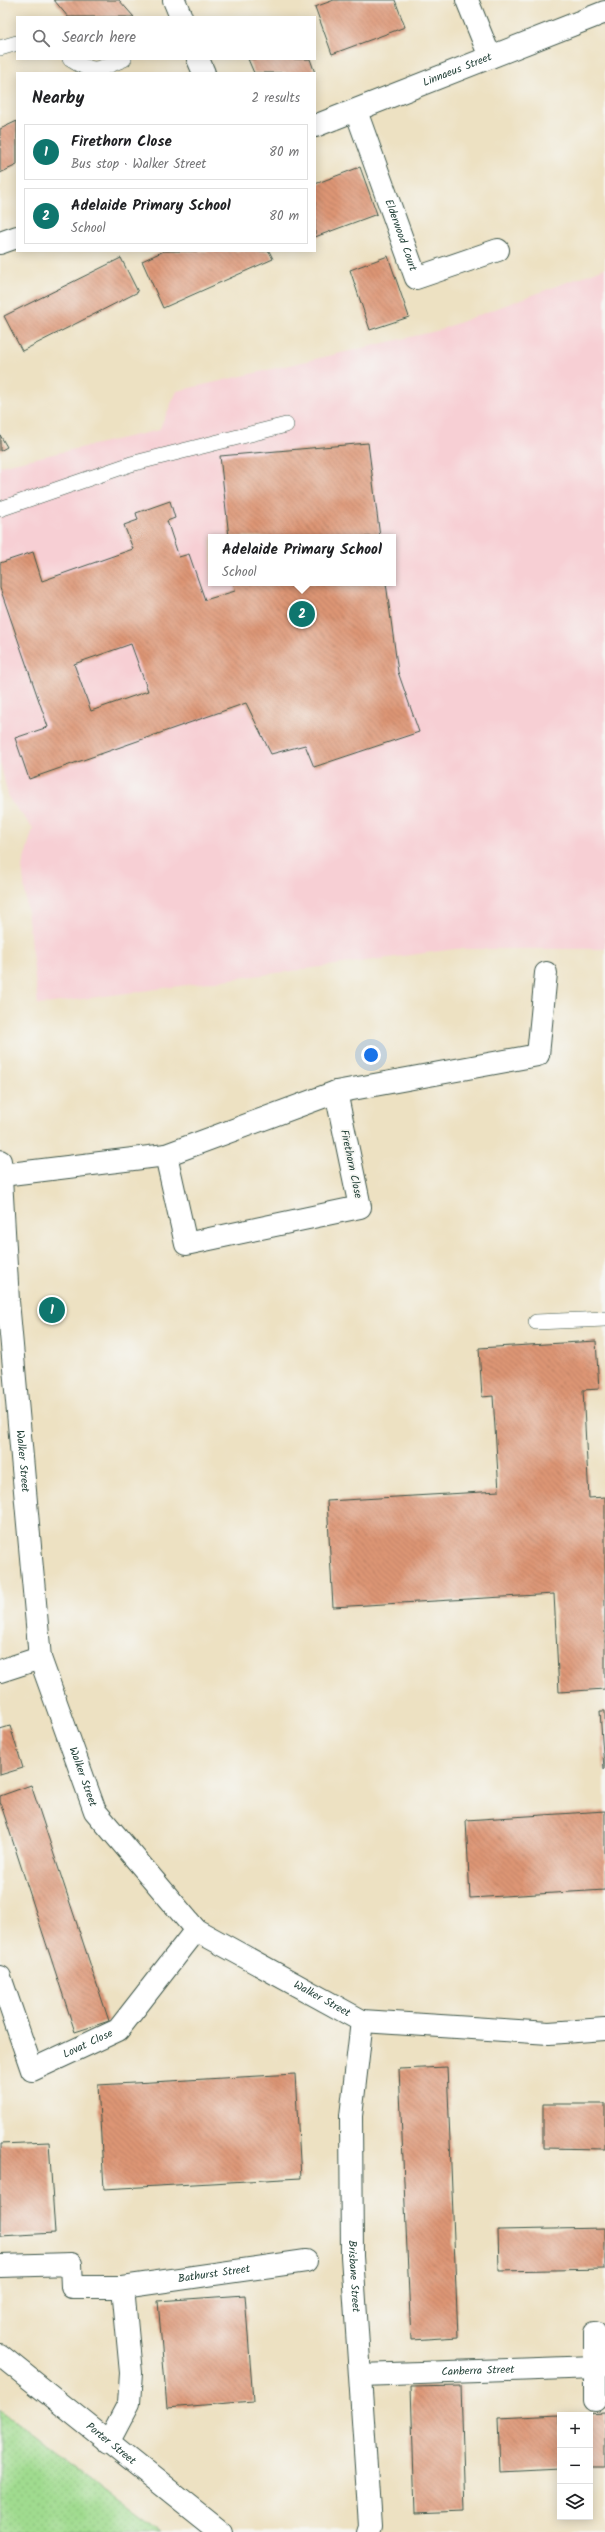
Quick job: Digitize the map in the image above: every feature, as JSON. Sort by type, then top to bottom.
[{"type":"street","points":[[174,0],[181,16]]},
{"type":"street","points":[[467,0],[490,58]]},
{"type":"street","name":"Linnaeus Street","points":[[316,126],[490,58],[603,18]]},
{"type":"street","points":[[198,60],[204,72]]},
{"type":"street","name":"Elderwood Court","points":[[356,111],[416,278],[498,250]]},
{"type":"street","points":[[0,243],[16,237]]},
{"type":"street","points":[[1,1168],[166,1155],[336,1092],[538,1054],[546,973]]},
{"type":"street","name":"Firethorn Close","points":[[166,1155],[186,1244],[360,1207],[336,1092]]},
{"type":"street","name":"Walker Street","points":[[1,1168],[4,1302],[40,1658],[95,1811],[196,1930],[362,2021],[549,2033],[605,2029]]},
{"type":"street","points":[[0,1671],[40,1658]]},
{"type":"street","name":"Lovat Close","points":[[0,1977],[32,2070],[118,2030],[196,1930]]},
{"type":"street","name":"Brisbane Street","points":[[362,2021],[351,2116],[352,2256],[370,2526],[368,2532]]},
{"type":"street","name":"Bathurst Street","points":[[0,2266],[71,2264],[72,2287],[123,2287],[306,2260]]},
{"type":"street","points":[[108,2443],[129,2403],[131,2373],[123,2287]]},
{"type":"street","points":[[595,2333],[595,2400]]},
{"type":"street","name":"Porter Street","points":[[0,2355],[221,2532]]},
{"type":"street","name":"Canberra Street","points":[[361,2375],[595,2367]]},
{"type":"lane","points":[[0,48],[16,43]]},
{"type":"lane","points":[[72,60],[90,70],[98,70],[122,60]]},
{"type":"lane","points":[[0,509],[131,464],[286,425]]},
{"type":"lane","points":[[536,1322],[605,1319]]},
{"type":"shaded area","points":[[605,268],[605,949],[455,949],[38,1005],[22,867],[33,828],[9,799],[0,763],[0,466],[159,430],[177,391],[436,331]]},
{"type":"green space","points":[[0,2410],[162,2532],[0,2532]]},
{"type":"building","points":[[54,0],[119,0],[133,16],[67,16]]},
{"type":"building","points":[[334,0],[395,0],[405,27],[332,54],[315,7]]},
{"type":"building","points":[[248,60],[310,60],[315,72],[254,72]]},
{"type":"building","points":[[16,121],[16,165],[0,173],[0,129]]},
{"type":"building","points":[[360,167],[377,214],[316,237],[316,184]]},
{"type":"building","points":[[162,252],[270,252],[273,259],[163,308],[142,261]]},
{"type":"building","points":[[388,256],[409,317],[370,330],[350,270]]},
{"type":"building","points":[[121,258],[138,292],[22,351],[4,316]]},
{"type":"building","points":[[0,435],[7,447],[0,451]]},
{"type":"building","points":[[368,443],[380,534],[229,534],[220,456]]},
{"type":"building","points":[[170,501],[175,518],[167,521],[179,557],[189,554],[205,600],[235,591],[234,586],[386,586],[398,672],[419,732],[314,767],[305,745],[271,754],[246,703],[29,779],[15,738],[48,727],[0,588],[0,563],[33,552],[42,581],[133,549],[124,525],[138,520],[136,513]],"holes":[[[131,644],[148,691],[91,711],[74,664]]]},
{"type":"building","points":[[596,1341],[599,1389],[583,1390],[589,1498],[605,1497],[605,1689],[559,1692],[554,1594],[333,1607],[327,1501],[499,1491],[493,1396],[482,1397],[479,1348]]},
{"type":"building","points":[[600,1711],[605,1711],[605,1769],[604,1769]]},
{"type":"building","points":[[10,1726],[23,1768],[0,1775],[0,1729]]},
{"type":"building","points":[[31,1785],[109,2021],[75,2032],[0,1802],[0,1796]]},
{"type":"building","points":[[605,1811],[605,1890],[470,1898],[466,1820]]},
{"type":"building","points":[[447,2067],[458,2337],[411,2340],[399,2069]]},
{"type":"building","points":[[295,2074],[301,2178],[104,2189],[98,2085]]},
{"type":"building","points":[[543,2104],[605,2104],[605,2149],[543,2148]]},
{"type":"building","points":[[49,2142],[55,2233],[0,2236],[0,2144]]},
{"type":"building","points":[[605,2228],[605,2269],[499,2271],[498,2230]]},
{"type":"building","points":[[245,2295],[253,2401],[167,2408],[158,2301]]},
{"type":"building","points":[[461,2386],[465,2511],[415,2513],[411,2387]]},
{"type":"building","points":[[605,2413],[605,2468],[593,2468],[593,2414]]},
{"type":"building","points":[[557,2415],[557,2469],[500,2472],[498,2418]]},
{"type":"place","name":"Adelaide Primary School","points":[[302,614]]},
{"type":"place","name":"Firethorn Close","points":[[52,1310]]}]
